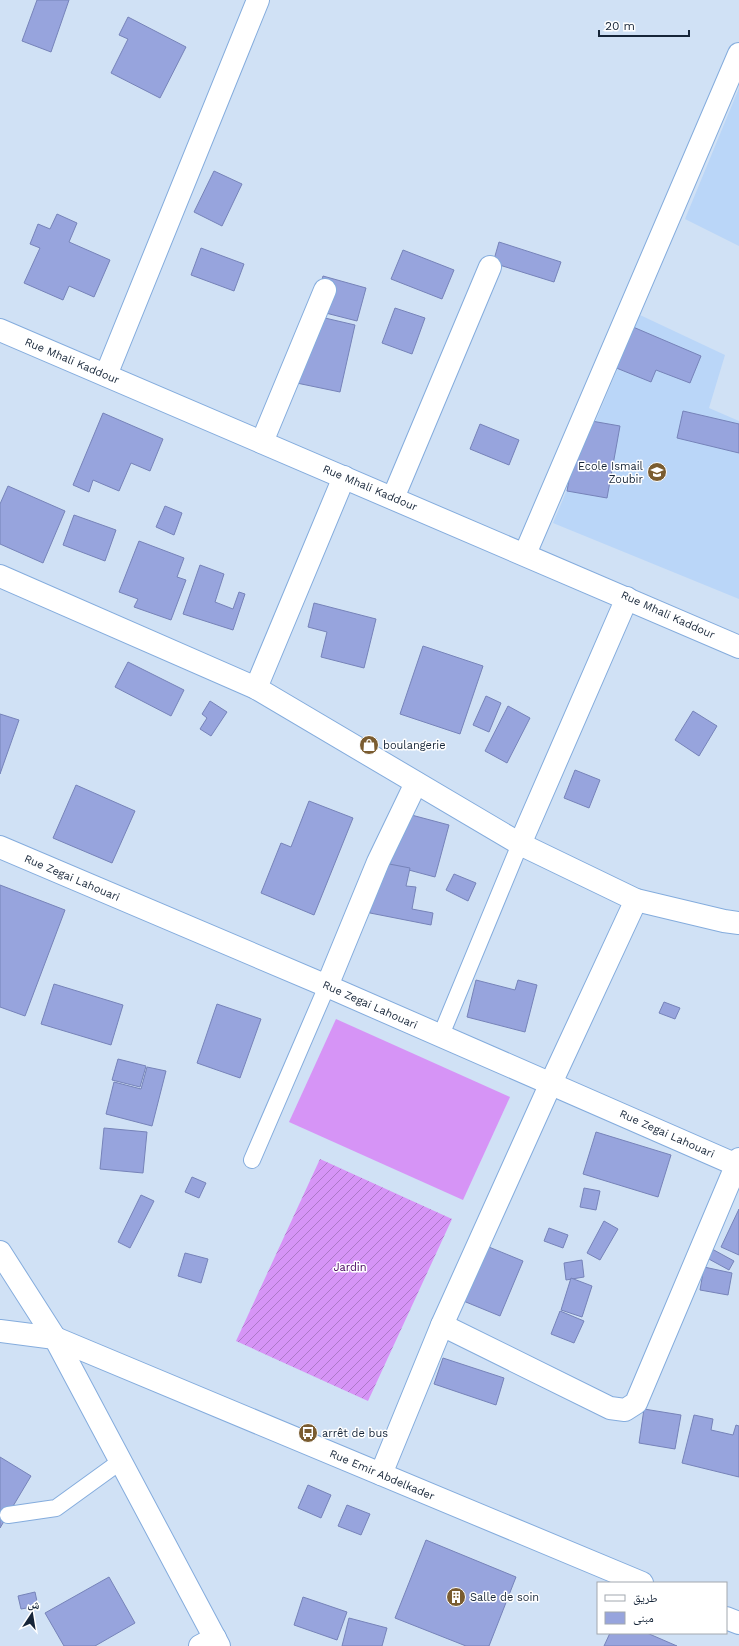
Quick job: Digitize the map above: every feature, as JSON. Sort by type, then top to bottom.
[{"type":"street","points":[[106,375],[258,0]]},
{"type":"street","points":[[525,554],[739,54]]},
{"type":"street","points":[[394,498],[490,267]]},
{"type":"street","points":[[262,442],[325,290]]},
{"type":"street","name":"Rue Mhali Kaddour","points":[[0,330],[739,647]]},
{"type":"street","points":[[256,688],[344,477]]},
{"type":"street","points":[[0,576],[256,688],[520,844],[636,900],[724,921],[739,923]]},
{"type":"street","points":[[520,844],[627,598]]},
{"type":"street","points":[[327,986],[378,862],[416,783]]},
{"type":"street","name":"Rue Zegai Lahouari","points":[[0,847],[738,1163]]},
{"type":"street","points":[[381,1474],[442,1325],[551,1083],[636,900]]},
{"type":"street","points":[[442,1325],[610,1408],[625,1410],[636,1403],[738,1163]]},
{"type":"street","points":[[1,1251],[55,1338],[121,1461],[211,1643]]},
{"type":"street","name":"Rue Emir Abdelkader","points":[[0,1331],[55,1338],[640,1582]]},
{"type":"street","points":[[727,1618],[739,1623]]},
{"type":"lane","points":[[441,1035],[520,844]]},
{"type":"lane","points":[[252,1160],[327,986]]},
{"type":"lane","points":[[8,1515],[56,1508],[121,1461]]},
{"type":"shaded area","points":[[739,88],[739,246],[685,219]]},
{"type":"shaded area","name":"Ecole Ismail Zoubir","points":[[640,315],[725,355],[709,408],[739,421],[739,599],[553,523]]},
{"type":"green space","points":[[336,1019],[510,1097],[463,1200],[289,1122]]},
{"type":"green space","name":"Jardin","points":[[320,1159],[452,1219],[368,1401],[236,1341]]},
{"type":"building","points":[[37,0],[69,0],[51,52],[22,41]]},
{"type":"building","points":[[128,17],[186,47],[160,98],[111,73],[128,39],[119,35]]},
{"type":"building","points":[[214,171],[242,184],[222,226],[194,212]]},
{"type":"building","points":[[57,214],[77,223],[69,242],[110,260],[94,297],[69,286],[63,300],[24,283],[40,248],[30,244],[38,224],[50,229]]},
{"type":"building","points":[[499,242],[561,262],[554,282],[493,263]]},
{"type":"building","points":[[201,248],[244,264],[234,291],[191,275]]},
{"type":"building","points":[[403,250],[454,270],[442,299],[391,279]]},
{"type":"building","points":[[323,276],[366,288],[357,321],[314,310]]},
{"type":"building","points":[[395,308],[425,318],[412,354],[382,343]]},
{"type":"building","points":[[312,315],[355,325],[340,392],[287,381]]},
{"type":"building","points":[[626,324],[701,356],[690,383],[656,370],[651,382],[609,365]]},
{"type":"building","points":[[683,411],[739,424],[739,453],[677,438]]},
{"type":"building","points":[[103,413],[163,439],[150,471],[131,463],[119,491],[93,480],[89,492],[73,485]]},
{"type":"building","points":[[580,419],[620,426],[607,498],[567,491]]},
{"type":"building","points":[[480,424],[519,440],[509,465],[470,449]]},
{"type":"building","points":[[8,486],[65,511],[43,563],[0,544],[0,504]]},
{"type":"building","points":[[165,506],[182,513],[174,535],[156,527]]},
{"type":"building","points":[[74,515],[116,530],[105,561],[63,545]]},
{"type":"building","points":[[139,541],[184,558],[177,577],[186,580],[171,620],[134,607],[138,599],[119,592]]},
{"type":"building","points":[[200,565],[224,574],[215,602],[233,609],[239,592],[245,594],[233,630],[183,614]]},
{"type":"building","points":[[314,603],[376,619],[364,668],[321,657],[327,632],[308,627]]},
{"type":"building","points":[[423,646],[483,666],[460,734],[400,714]]},
{"type":"building","points":[[128,662],[184,690],[171,716],[115,687]]},
{"type":"building","points":[[486,696],[501,703],[489,732],[473,725]]},
{"type":"building","points":[[210,701],[227,712],[211,736],[200,729],[207,718],[202,714]]},
{"type":"building","points":[[508,706],[530,718],[507,763],[485,751]]},
{"type":"building","points":[[693,711],[717,726],[699,756],[675,740]]},
{"type":"building","points":[[0,714],[19,720],[0,774]]},
{"type":"building","points":[[575,770],[600,780],[589,808],[564,798]]},
{"type":"building","points":[[76,785],[135,811],[112,863],[53,838]]},
{"type":"building","points":[[309,801],[353,818],[314,915],[261,893],[281,843],[291,847]]},
{"type":"building","points":[[404,813],[449,825],[435,877],[390,865]]},
{"type":"building","points":[[379,862],[410,868],[406,886],[416,887],[412,909],[433,913],[431,925],[370,913]]},
{"type":"building","points":[[454,874],[476,883],[468,901],[446,890]]},
{"type":"building","points":[[0,885],[65,910],[25,1016],[0,1007]]},
{"type":"building","points":[[476,980],[515,990],[518,980],[537,985],[525,1032],[467,1017]]},
{"type":"building","points":[[54,984],[123,1005],[111,1045],[41,1024]]},
{"type":"building","points":[[664,1002],[680,1008],[675,1019],[659,1013]]},
{"type":"building","points":[[217,1004],[261,1019],[240,1078],[197,1063]]},
{"type":"building","points":[[118,1059],[146,1066],[140,1087],[112,1080]]},
{"type":"building","points":[[147,1067],[166,1071],[152,1126],[106,1114],[114,1082],[141,1089]]},
{"type":"building","points":[[104,1128],[147,1132],[143,1173],[100,1169]]},
{"type":"building","points":[[596,1132],[671,1155],[658,1197],[583,1174]]},
{"type":"building","points":[[192,1177],[206,1183],[199,1198],[185,1192]]},
{"type":"building","points":[[584,1188],[600,1191],[596,1210],[580,1207]]},
{"type":"building","points":[[141,1195],[154,1201],[130,1248],[118,1242]]},
{"type":"building","points":[[739,1209],[739,1255],[721,1247]]},
{"type":"building","points":[[604,1221],[618,1229],[600,1260],[587,1253]]},
{"type":"building","points":[[549,1228],[568,1235],[563,1248],[544,1241]]},
{"type":"building","points":[[484,1245],[523,1261],[500,1316],[461,1300]]},
{"type":"building","points":[[712,1249],[734,1261],[729,1270],[707,1258]]},
{"type":"building","points":[[185,1253],[208,1259],[201,1283],[178,1276]]},
{"type":"building","points":[[582,1260],[584,1277],[566,1280],[564,1263]]},
{"type":"building","points":[[704,1267],[732,1273],[728,1295],[700,1290]]},
{"type":"building","points":[[571,1278],[592,1286],[582,1317],[561,1310]]},
{"type":"building","points":[[560,1311],[584,1321],[574,1343],[551,1334]]},
{"type":"building","points":[[443,1358],[504,1378],[496,1405],[434,1384]]},
{"type":"building","points":[[644,1409],[681,1415],[675,1449],[639,1443]]},
{"type":"building","points":[[694,1415],[713,1419],[711,1430],[733,1435],[736,1425],[739,1426],[739,1477],[682,1463]]},
{"type":"building","points":[[0,1457],[31,1476],[0,1528]]},
{"type":"building","points":[[308,1485],[331,1495],[321,1518],[298,1508]]},
{"type":"building","points":[[347,1505],[370,1514],[361,1535],[338,1526]]},
{"type":"building","name":"Salle de soin","points":[[426,1540],[516,1577],[489,1646],[466,1646],[395,1618]]},
{"type":"building","points":[[109,1577],[135,1623],[95,1646],[64,1646],[45,1613]]},
{"type":"building","points":[[35,1592],[38,1606],[21,1609],[18,1596]]},
{"type":"building","points":[[303,1597],[347,1612],[337,1640],[294,1625]]},
{"type":"building","points":[[349,1618],[387,1628],[382,1646],[342,1646]]},
{"type":"building","points":[[610,1634],[649,1634],[677,1646],[604,1646]]},
{"type":"place","name":"Ecole Ismail Zoubir","points":[[657,472]]},
{"type":"place","name":"boulangerie","points":[[369,745]]},
{"type":"place","name":"arrêt de bus","points":[[308,1433]]},
{"type":"place","name":"Salle de soin","points":[[456,1597]]}]
